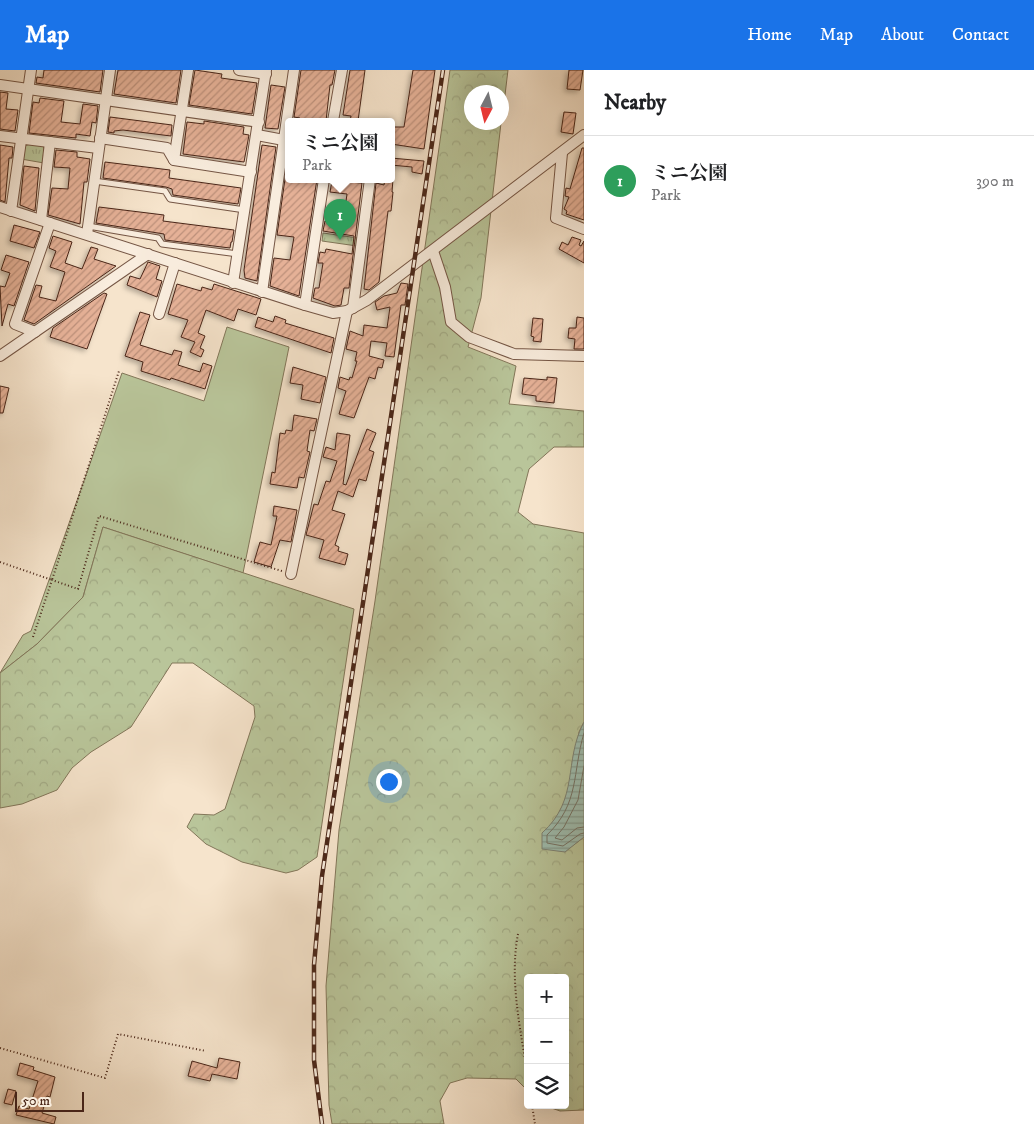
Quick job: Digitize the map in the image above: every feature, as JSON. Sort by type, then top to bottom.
[{"type":"street","points":[[11,211],[31,70]]},
{"type":"street","points":[[88,230],[110,70]]},
{"type":"street","points":[[174,160],[188,70]]},
{"type":"street","points":[[234,283],[266,72],[239,70]]},
{"type":"street","points":[[289,118],[294,70]]},
{"type":"street","points":[[334,118],[342,70]]},
{"type":"street","points":[[0,85],[105,98],[259,122]]},
{"type":"street","points":[[0,207],[45,221],[88,230],[148,254],[262,292],[333,313],[350,310],[433,251],[584,134]]},
{"type":"street","points":[[257,135],[285,140]]},
{"type":"street","points":[[0,136],[50,142],[99,143],[167,148],[174,160]]},
{"type":"street","points":[[35,332],[15,324],[45,221],[50,142]]},
{"type":"street","points":[[262,292],[285,146]]},
{"type":"street","points":[[562,152],[556,218],[584,229]]},
{"type":"street","points":[[174,160],[251,172]]},
{"type":"street","points":[[305,305],[323,183]]},
{"type":"street","points":[[291,574],[350,310],[369,183]]},
{"type":"street","points":[[433,251],[445,287],[452,322],[469,337],[514,354],[584,356]]},
{"type":"street","points":[[0,356],[148,254]]},
{"type":"street","points":[[159,314],[175,263]]},
{"type":"lane","points":[[94,180],[164,191],[170,199],[245,210]]},
{"type":"lane","points":[[88,230],[158,238],[162,244],[239,254]]},
{"type":"path","points":[[33,637],[119,371]]},
{"type":"path","points":[[0,562],[78,589],[99,516],[252,564],[291,574]]},
{"type":"path","points":[[518,934],[515,976],[516,1000],[526,1064]]},
{"type":"path","points":[[0,1048],[105,1078],[118,1034],[206,1051]]},
{"type":"path","points":[[533,1109],[535,1124]]},
{"type":"green space","points":[[450,70],[508,70],[506,85],[464,85],[464,130],[500,130],[481,298],[468,347],[516,366],[509,404],[584,411],[584,447],[554,447],[529,469],[518,512],[533,524],[584,533],[584,722],[579,732],[568,795],[554,822],[564,852],[584,837],[584,1110],[560,1111],[554,1109],[569,1109],[569,974],[524,974],[524,1087],[516,1079],[467,1078],[450,1083],[440,1101],[444,1124],[332,1124],[329,1105],[326,986],[339,830],[375,601]]},
{"type":"green space","points":[[30,144],[43,146],[45,150],[44,163],[21,159],[22,147]]},
{"type":"green space","points":[[323,233],[358,238],[357,246],[322,241]]},
{"type":"green space","points":[[227,327],[289,347],[243,573],[103,527],[83,597],[37,644],[0,673],[23,635],[31,631],[122,373],[204,401]]},
{"type":"green space","points":[[103,527],[354,609],[317,857],[298,870],[286,873],[242,862],[206,844],[187,827],[194,814],[214,815],[225,809],[255,717],[254,706],[193,663],[172,663],[131,727],[91,752],[72,768],[57,790],[22,804],[0,808],[0,673],[37,644],[83,597]]},
{"type":"water","points":[[584,722],[584,837],[565,852],[542,849],[542,833],[554,820],[562,807],[574,751]]},
{"type":"building","points":[[44,70],[103,70],[100,92],[36,83],[37,77],[43,78]]},
{"type":"building","points":[[118,70],[181,70],[176,103],[114,94]]},
{"type":"building","points":[[195,70],[222,74],[221,78],[257,83],[252,114],[189,105]]},
{"type":"building","points":[[301,70],[335,70],[332,85],[330,85],[326,118],[294,117]]},
{"type":"building","points":[[350,70],[365,70],[358,118],[343,115]]},
{"type":"building","points":[[413,70],[435,70],[424,149],[395,145],[395,127],[404,127]]},
{"type":"building","points":[[569,70],[583,70],[580,90],[567,89]]},
{"type":"building","points":[[271,85],[285,87],[278,129],[265,128]]},
{"type":"building","points":[[0,92],[8,93],[6,109],[18,110],[15,131],[0,129]]},
{"type":"building","points":[[40,98],[64,101],[61,122],[80,124],[83,104],[98,106],[96,123],[92,122],[90,136],[76,134],[76,138],[29,133],[33,102],[39,103]]},
{"type":"building","points":[[564,112],[576,113],[573,134],[561,132]]},
{"type":"building","points":[[110,117],[172,125],[171,136],[123,130],[114,131],[114,133],[108,132]]},
{"type":"building","points":[[204,121],[244,127],[243,134],[249,135],[244,162],[183,154],[187,122],[204,124]]},
{"type":"building","points":[[0,145],[13,147],[12,158],[9,158],[5,202],[0,200]]},
{"type":"building","points":[[262,145],[276,147],[257,281],[245,278],[244,270]]},
{"type":"building","points":[[582,148],[584,148],[584,220],[566,214],[567,211],[564,209],[569,197],[565,196],[566,188],[570,189]]},
{"type":"building","points":[[56,150],[77,152],[77,157],[90,159],[87,182],[84,182],[80,224],[48,215],[52,188],[68,189],[70,168],[54,167]]},
{"type":"building","points":[[395,158],[424,161],[422,174],[412,172],[412,167],[395,165]]},
{"type":"building","points":[[105,162],[170,170],[169,178],[241,188],[238,204],[173,195],[172,189],[166,187],[103,178]]},
{"type":"building","points":[[24,166],[39,168],[35,211],[20,205]]},
{"type":"building","points":[[285,179],[285,183],[316,183],[299,296],[270,286],[274,258],[290,260],[294,237],[277,235]]},
{"type":"building","points":[[332,183],[362,183],[349,288],[344,288],[341,305],[335,306],[313,298],[315,288],[319,288],[323,263],[318,263],[320,252],[325,253],[326,249],[352,254],[354,236],[323,231],[325,221],[343,223],[347,194],[330,192]]},
{"type":"building","points":[[376,183],[384,185],[384,183],[393,183],[391,211],[388,211],[379,282],[369,290],[364,289]]},
{"type":"building","points":[[99,207],[164,215],[163,221],[234,230],[232,242],[230,248],[165,240],[164,234],[96,223]]},
{"type":"building","points":[[14,225],[40,232],[34,248],[10,241]]},
{"type":"building","points":[[53,236],[72,242],[65,263],[82,269],[91,247],[98,249],[94,259],[116,266],[34,324],[24,320],[36,285],[42,286],[39,297],[56,301],[65,272],[50,267],[56,251],[49,248]]},
{"type":"building","points":[[572,237],[581,240],[579,245],[581,246],[584,241],[584,263],[559,249],[562,242],[568,245]]},
{"type":"building","points":[[6,255],[29,262],[14,306],[8,304],[2,326],[0,286],[5,287],[10,273],[1,270]]},
{"type":"building","points":[[148,262],[160,266],[156,279],[162,281],[157,297],[127,285],[130,276],[140,279]]},
{"type":"building","points":[[401,283],[408,284],[405,305],[401,305],[394,357],[385,356],[387,343],[371,341],[369,356],[384,360],[382,368],[378,367],[375,379],[369,377],[354,418],[339,414],[346,391],[338,388],[340,377],[349,380],[350,377],[352,378],[357,361],[355,361],[357,352],[346,349],[350,331],[363,336],[364,325],[387,328],[390,307],[377,310],[375,302],[384,296],[397,293]]},
{"type":"building","points":[[177,284],[201,291],[202,287],[212,290],[214,284],[261,299],[256,315],[238,309],[234,321],[206,310],[198,333],[205,336],[200,348],[204,350],[201,357],[190,352],[195,342],[181,337],[188,320],[168,314]]},
{"type":"building","points":[[104,293],[107,294],[87,349],[50,337],[53,328]]},
{"type":"building","points":[[140,312],[150,315],[140,345],[172,355],[174,350],[182,352],[178,365],[200,372],[203,363],[212,366],[205,389],[141,371],[143,362],[125,356]]},
{"type":"building","points":[[275,316],[286,320],[285,323],[334,338],[331,353],[255,327],[258,317],[273,322]]},
{"type":"building","points":[[577,317],[584,318],[584,349],[574,349],[575,339],[568,338],[569,328],[576,328]]},
{"type":"building","points":[[533,318],[543,319],[541,342],[533,341],[534,337],[531,336]]},
{"type":"building","points":[[293,367],[326,377],[320,403],[301,399],[303,385],[290,383]]},
{"type":"building","points":[[547,377],[557,378],[554,403],[536,401],[536,396],[522,394],[524,378],[547,380]]},
{"type":"building","points":[[0,386],[9,388],[3,413],[0,413]]},
{"type":"building","points":[[294,415],[317,419],[314,431],[310,430],[307,451],[310,452],[304,478],[299,477],[297,488],[270,484],[272,472],[275,473],[280,433],[285,434],[286,430],[292,431]]},
{"type":"building","points":[[367,429],[376,433],[369,450],[374,452],[366,481],[359,479],[353,497],[338,491],[332,510],[345,514],[335,545],[339,547],[338,551],[348,554],[345,565],[319,558],[324,540],[306,535],[314,504],[318,505],[326,481],[330,482],[337,461],[323,457],[326,447],[335,450],[337,433],[350,435],[343,484],[346,485]]},
{"type":"building","points":[[274,506],[297,510],[291,542],[280,540],[271,567],[254,562],[260,542],[271,545],[277,516],[273,516]]},
{"type":"building","points":[[219,1058],[240,1062],[237,1079],[212,1074],[210,1081],[188,1076],[192,1061],[217,1068]]},
{"type":"building","points":[[20,1063],[34,1067],[33,1070],[55,1077],[50,1097],[47,1096],[42,1113],[56,1117],[54,1124],[16,1115],[19,1106],[29,1109],[38,1081],[17,1075]]},
{"type":"building","points":[[8,1089],[16,1091],[12,1105],[4,1103]]},
{"type":"railway","points":[[322,1124],[314,1060],[314,965],[322,876],[443,70]]},
{"type":"place","name":"ミニ公園","points":[[340,240]]}]
